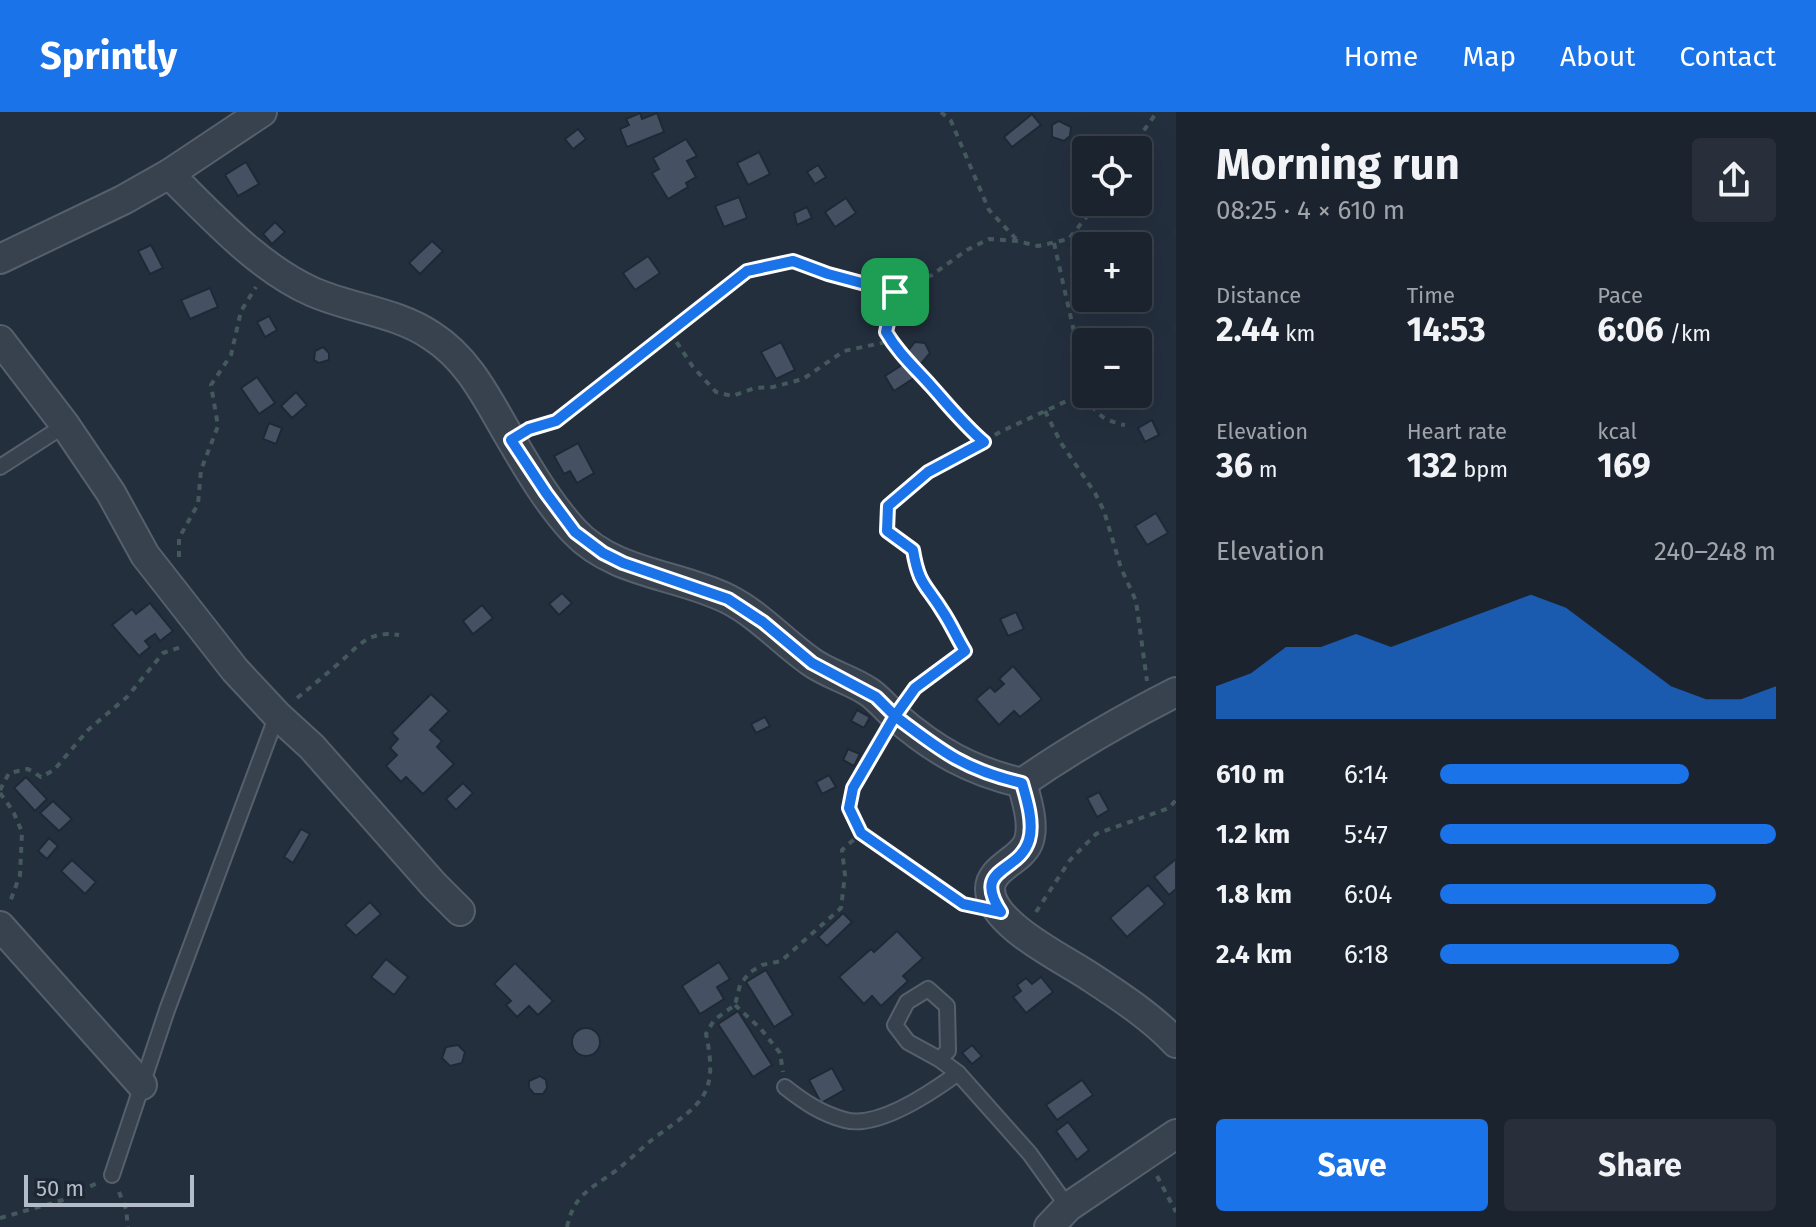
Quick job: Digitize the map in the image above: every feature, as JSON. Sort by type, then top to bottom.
[{"type":"street","points":[[0,259],[123,200],[169,174],[262,112]]},
{"type":"street","points":[[169,174],[269,265],[290,280],[316,293],[377,311],[432,336],[469,369],[511,440],[575,532],[603,553],[623,563],[728,599],[763,622],[812,663],[876,697],[895,716],[958,762],[987,775],[1022,783],[1065,754],[1176,692]]},
{"type":"street","points":[[0,340],[65,425],[111,493],[145,555],[209,638],[235,670],[312,747],[460,911]]},
{"type":"street","points":[[1022,783],[1029,817],[1028,843],[993,877],[990,888],[992,899],[1024,935],[1089,976],[1176,1043]]},
{"type":"street","points":[[1,928],[142,1085]]},
{"type":"street","points":[[1058,1217],[1176,1134]]},
{"type":"lane","points":[[0,467],[65,425]]},
{"type":"lane","points":[[112,1175],[212,885],[277,715]]},
{"type":"lane","points":[[939,1059],[948,1051],[947,1006],[928,989],[907,1002],[895,1025],[908,1042],[958,1073],[1030,1154],[1058,1217]]},
{"type":"lane","points":[[785,1087],[813,1108],[849,1121],[887,1115],[927,1095],[958,1073]]},
{"type":"path","points":[[941,112],[951,121],[989,210],[1017,241]]},
{"type":"path","points":[[1140,136],[1157,112]]},
{"type":"path","points":[[511,440],[529,429],[556,421],[747,271],[793,261],[895,292],[932,275],[967,250],[989,239],[1038,246],[1069,239],[1087,216]]},
{"type":"path","points":[[1054,243],[1073,328]]},
{"type":"path","points":[[172,590],[179,580],[179,538],[198,504],[201,470],[218,426],[211,385],[231,355],[241,311],[269,265]]},
{"type":"path","points":[[895,292],[886,332],[891,341],[959,421],[984,442]]},
{"type":"path","points":[[670,332],[693,367],[716,392],[732,396],[755,388],[803,379],[844,351],[891,341]]},
{"type":"path","points":[[1001,912],[963,904],[861,833],[849,808],[853,788],[915,688],[965,651],[944,612],[917,574],[913,550],[887,531],[888,506],[928,472],[1072,399]]},
{"type":"path","points":[[1092,408],[1107,422],[1125,425]]},
{"type":"path","points":[[1045,411],[1061,443],[1104,511],[1121,568],[1136,601],[1147,680],[1146,707]]},
{"type":"path","points":[[277,715],[357,644],[383,633],[399,635]]},
{"type":"path","points":[[1,928],[20,875],[22,832],[0,792],[9,773],[28,769],[41,777],[54,770],[88,730],[127,697],[163,653],[209,638]]},
{"type":"path","points":[[1024,935],[1043,898],[1070,860],[1096,834],[1169,808],[1176,800]]},
{"type":"path","points":[[567,1227],[570,1215],[584,1191],[686,1118],[701,1102],[709,1079],[711,1057],[706,1034],[714,1020],[735,1005],[740,985],[749,973],[762,965],[781,961],[841,908],[845,875],[842,850],[861,833]]},
{"type":"path","points":[[735,1005],[761,1029],[780,1053],[785,1087]]},
{"type":"path","points":[[1147,1156],[1176,1212]]},
{"type":"path","points":[[0,1218],[63,1200],[112,1175],[126,1209],[128,1227]]},
{"type":"building","points":[[640,113],[642,119],[657,113],[664,132],[627,147],[620,129],[629,125],[626,119]]},
{"type":"building","points":[[1032,114],[1041,125],[1012,147],[1004,137]]},
{"type":"building","points":[[1059,121],[1071,127],[1070,136],[1064,141],[1052,137],[1052,125]]},
{"type":"building","points":[[578,129],[586,139],[573,149],[565,139]]},
{"type":"building","points":[[686,139],[697,156],[687,161],[696,177],[686,183],[688,187],[668,199],[652,173],[659,169],[653,158]]},
{"type":"building","points":[[759,152],[770,174],[748,185],[737,163]]},
{"type":"building","points":[[246,162],[259,184],[238,196],[225,175]]},
{"type":"building","points":[[818,165],[826,177],[815,184],[807,172]]},
{"type":"building","points":[[739,197],[747,218],[724,227],[715,206]]},
{"type":"building","points":[[846,198],[856,213],[835,227],[825,212]]},
{"type":"building","points":[[807,207],[812,218],[797,225],[794,213]]},
{"type":"building","points":[[275,222],[285,232],[272,244],[263,234]]},
{"type":"building","points":[[432,241],[443,251],[420,274],[409,263]]},
{"type":"building","points":[[151,245],[163,268],[150,274],[138,251]]},
{"type":"building","points":[[648,256],[660,273],[635,290],[623,273]]},
{"type":"building","points":[[210,288],[218,307],[190,319],[181,300]]},
{"type":"building","points":[[269,316],[277,330],[265,337],[257,322]]},
{"type":"building","points":[[781,342],[795,370],[776,379],[761,352]]},
{"type":"building","points":[[915,342],[925,343],[930,353],[921,364],[910,361],[907,352]]},
{"type":"building","points":[[323,347],[329,353],[329,360],[319,363],[314,360],[315,351]]},
{"type":"building","points":[[905,363],[914,378],[894,391],[885,376]]},
{"type":"building","points":[[257,377],[275,403],[259,414],[241,388]]},
{"type":"building","points":[[296,392],[307,405],[292,418],[281,406]]},
{"type":"building","points":[[1152,420],[1159,435],[1145,442],[1138,428]]},
{"type":"building","points":[[269,423],[282,428],[276,444],[263,439]]},
{"type":"building","points":[[578,443],[594,473],[577,483],[570,471],[564,474],[554,456]]},
{"type":"building","points":[[1156,513],[1168,533],[1147,545],[1135,526]]},
{"type":"building","points":[[562,593],[572,603],[559,615],[549,604]]},
{"type":"building","points":[[150,603],[173,631],[160,641],[155,634],[145,641],[150,647],[139,656],[112,625],[132,609],[136,614]]},
{"type":"building","points":[[482,605],[493,618],[473,634],[463,621]]},
{"type":"building","points":[[1016,612],[1024,629],[1008,636],[1000,619]]},
{"type":"building","points":[[1013,666],[1042,699],[1020,717],[1014,711],[999,725],[976,699],[990,687],[995,692],[1004,684],[999,679]]},
{"type":"building","points":[[431,694],[449,711],[430,730],[442,741],[437,747],[454,764],[423,794],[406,777],[401,782],[386,766],[397,755],[390,748],[398,739],[392,733]]},
{"type":"building","points":[[857,710],[870,717],[864,728],[851,721]]},
{"type":"building","points":[[765,717],[770,726],[756,733],[751,724]]},
{"type":"building","points":[[848,749],[860,754],[854,766],[843,760]]},
{"type":"building","points":[[829,775],[836,787],[822,794],[816,782]]},
{"type":"building","points":[[26,777],[47,799],[35,811],[14,788]]},
{"type":"building","points":[[463,783],[473,793],[456,810],[446,799]]},
{"type":"building","points":[[1099,792],[1109,810],[1097,817],[1087,798]]},
{"type":"building","points":[[53,801],[72,819],[59,831],[40,813]]},
{"type":"building","points":[[301,829],[310,834],[293,863],[284,857]]},
{"type":"building","points":[[49,838],[58,846],[47,859],[38,851]]},
{"type":"building","points":[[1176,859],[1176,889],[1169,895],[1154,877]]},
{"type":"building","points":[[72,860],[96,882],[85,894],[61,871]]},
{"type":"building","points":[[1148,885],[1165,904],[1127,937],[1110,918]]},
{"type":"building","points":[[370,902],[381,914],[356,936],[345,925]]},
{"type":"building","points":[[843,913],[852,922],[827,946],[818,937]]},
{"type":"building","points":[[897,931],[923,958],[903,976],[908,981],[881,1006],[872,996],[864,1004],[839,977]]},
{"type":"building","points":[[386,959],[408,977],[394,995],[371,977]]},
{"type":"building","points":[[719,962],[730,979],[717,987],[724,999],[700,1014],[682,986]]},
{"type":"building","points":[[515,963],[553,1001],[538,1015],[529,1006],[517,1017],[506,1005],[511,1001],[494,984]]},
{"type":"building","points":[[766,970],[793,1015],[774,1027],[746,982]]},
{"type":"building","points":[[1041,977],[1053,992],[1026,1013],[1013,997],[1021,991],[1017,985],[1026,978],[1032,984]]},
{"type":"building","points":[[738,1011],[772,1065],[753,1077],[718,1024]]},
{"type":"building","points":[[586,1028],[596,1032],[600,1042],[596,1052],[586,1056],[576,1052],[572,1042],[576,1032]]},
{"type":"building","points":[[458,1045],[465,1052],[462,1063],[450,1066],[442,1058],[446,1047]]},
{"type":"building","points":[[972,1045],[982,1056],[972,1064],[962,1053]]},
{"type":"building","points":[[832,1068],[844,1090],[821,1103],[809,1080]]},
{"type":"building","points":[[540,1076],[546,1080],[547,1088],[543,1094],[534,1094],[529,1088],[529,1081]]},
{"type":"building","points":[[1082,1080],[1093,1095],[1057,1120],[1046,1105]]},
{"type":"building","points":[[1068,1122],[1089,1150],[1077,1160],[1056,1131]]},
{"type":"route","points":[[895,292],[793,261],[747,271],[556,421],[529,429],[511,440],[575,532],[603,553],[623,563],[728,599],[763,622],[812,663],[876,697],[895,716],[853,788],[849,808],[861,833],[963,904],[1001,912],[992,899],[990,888],[993,877],[1028,843],[1029,817],[1022,783],[987,775],[958,762],[895,716],[915,688],[965,651],[944,612],[917,574],[913,550],[887,531],[888,506],[928,472],[984,442],[959,421],[932,386],[899,353],[886,332],[895,292]]}]
